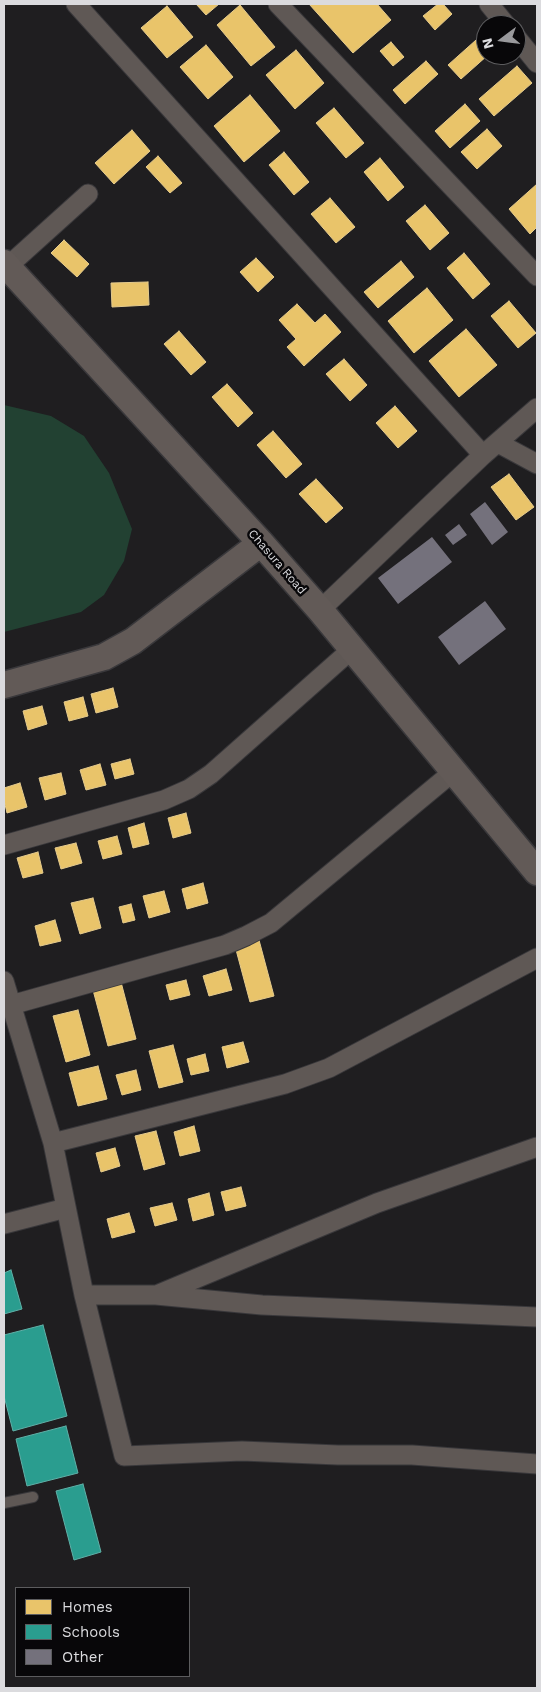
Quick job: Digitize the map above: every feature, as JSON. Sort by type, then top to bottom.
[{"type":"street","points":[[76,4],[490,449],[537,464]]},
{"type":"street","points":[[278,4],[533,265]]},
{"type":"street","points":[[489,4],[498,15]]},
{"type":"street","points":[[526,49],[537,63]]},
{"type":"street","points":[[5,265],[88,194]]},
{"type":"street","name":"Chasura Road","points":[[5,265],[261,542],[320,610],[351,650],[537,872]]},
{"type":"street","points":[[320,610],[490,449],[537,408]]},
{"type":"street","points":[[4,685],[104,657],[133,641],[261,542]]},
{"type":"street","points":[[4,845],[164,800],[189,789],[211,774],[351,650]]},
{"type":"street","points":[[11,1005],[225,945],[271,923],[453,772]]},
{"type":"street","points":[[52,1143],[285,1084],[329,1068],[537,958]]},
{"type":"street","points":[[4,981],[52,1143],[84,1295],[124,1456],[242,1451],[338,1455],[412,1455],[537,1464]]},
{"type":"street","points":[[156,1295],[377,1203],[537,1147]]},
{"type":"street","points":[[4,1224],[66,1208]]},
{"type":"street","points":[[84,1295],[156,1295],[262,1305],[537,1318]]},
{"type":"lane","points":[[4,1503],[33,1497]]},
{"type":"green space","points":[[4,405],[51,416],[84,436],[109,473],[132,529],[124,561],[104,595],[81,612],[4,632]]},
{"type":"building: Homes","points":[[196,4],[219,4],[206,15]]},
{"type":"building: Homes","points":[[309,4],[377,4],[391,20],[353,53]]},
{"type":"building: Homes","points":[[438,4],[443,4],[452,14],[435,30],[423,16]]},
{"type":"building: Homes","points":[[240,5],[275,47],[251,66],[217,25]]},
{"type":"building: Homes","points":[[167,6],[193,37],[167,58],[141,28]]},
{"type":"building: Homes","points":[[476,40],[477,65],[461,79],[448,65]]},
{"type":"building: Homes","points":[[391,42],[404,57],[393,66],[380,51]]},
{"type":"building: Homes","points":[[206,45],[233,77],[208,99],[180,67]]},
{"type":"building: Homes","points":[[296,50],[324,83],[295,109],[266,75]]},
{"type":"building: Homes","points":[[426,61],[438,74],[405,104],[393,90]]},
{"type":"building: Homes","points":[[517,66],[532,83],[494,116],[479,99]]},
{"type":"building: Homes","points":[[250,95],[280,131],[244,162],[214,126]]},
{"type":"building: Homes","points":[[465,104],[480,121],[450,148],[435,131]]},
{"type":"building: Homes","points":[[334,108],[364,143],[346,158],[316,123]]},
{"type":"building: Homes","points":[[487,129],[502,146],[477,169],[461,152]]},
{"type":"building: Homes","points":[[132,130],[150,151],[114,184],[95,163]]},
{"type":"building: Homes","points":[[284,152],[309,182],[294,195],[269,165]]},
{"type":"building: Homes","points":[[158,156],[182,183],[170,193],[146,167]]},
{"type":"building: Homes","points":[[380,158],[404,187],[388,201],[364,172]]},
{"type":"building: Homes","points":[[537,184],[537,227],[530,234],[509,209]]},
{"type":"building: Homes","points":[[330,198],[355,227],[336,243],[311,214]]},
{"type":"building: Homes","points":[[425,205],[449,233],[430,250],[406,221]]},
{"type":"building: Homes","points":[[64,240],[89,264],[77,277],[51,253]]},
{"type":"building: Homes","points":[[464,253],[490,284],[473,299],[447,268]]},
{"type":"building: Homes","points":[[256,258],[274,277],[258,292],[240,272]]},
{"type":"building: Homes","points":[[401,261],[414,277],[378,308],[364,292]]},
{"type":"building: Homes","points":[[148,282],[149,305],[112,307],[111,283]]},
{"type":"building: Homes","points":[[427,288],[453,320],[414,353],[388,321]]},
{"type":"building: Homes","points":[[509,301],[536,333],[518,348],[491,316]]},
{"type":"building: Homes","points":[[297,304],[315,323],[325,314],[341,332],[304,366],[287,347],[296,339],[279,320]]},
{"type":"building: Homes","points":[[466,329],[497,365],[459,397],[429,361]]},
{"type":"building: Homes","points":[[179,331],[206,362],[191,375],[164,344]]},
{"type":"building: Homes","points":[[344,359],[367,385],[350,401],[326,374]]},
{"type":"building: Homes","points":[[227,384],[253,413],[238,427],[212,397]]},
{"type":"building: Homes","points":[[395,406],[417,431],[398,448],[376,423]]},
{"type":"building: Homes","points":[[273,431],[302,464],[286,478],[257,445]]},
{"type":"building: Homes","points":[[509,474],[534,507],[516,520],[491,487]]},
{"type":"building: Homes","points":[[316,479],[343,508],[326,523],[299,494]]},
{"type":"building: Homes","points":[[113,688],[118,707],[96,713],[91,694]]},
{"type":"building: Homes","points":[[83,697],[88,716],[69,721],[64,702]]},
{"type":"building: Homes","points":[[42,706],[47,724],[28,730],[23,711]]},
{"type":"building: Homes","points":[[130,759],[134,774],[115,779],[111,764]]},
{"type":"building: Homes","points":[[100,764],[106,785],[86,790],[80,770]]},
{"type":"building: Homes","points":[[61,773],[66,794],[45,800],[39,778]]},
{"type":"building: Homes","points":[[20,783],[27,807],[7,813],[4,788]]},
{"type":"building: Homes","points":[[186,813],[191,833],[173,838],[168,818]]},
{"type":"building: Homes","points":[[144,823],[149,844],[133,848],[128,828]]},
{"type":"building: Homes","points":[[117,836],[122,854],[103,859],[98,841]]},
{"type":"building: Homes","points":[[76,843],[82,863],[61,869],[55,848]]},
{"type":"building: Homes","points":[[38,852],[43,873],[23,878],[17,858]]},
{"type":"building: Homes","points":[[203,883],[208,903],[187,909],[182,889]]},
{"type":"building: Homes","points":[[164,891],[170,912],[149,918],[143,896]]},
{"type":"building: Homes","points":[[93,898],[101,928],[80,934],[71,903]]},
{"type":"building: Homes","points":[[131,904],[135,920],[123,923],[119,907]]},
{"type":"building: Homes","points":[[55,920],[61,941],[40,946],[35,926]]},
{"type":"building: Homes","points":[[259,940],[274,996],[250,1002],[235,946]]},
{"type":"building: Homes","points":[[226,969],[232,990],[209,996],[203,976]]},
{"type":"building: Homes","points":[[186,980],[190,995],[170,1000],[166,985]]},
{"type":"building: Homes","points":[[121,982],[136,1039],[108,1046],[93,990]]},
{"type":"building: Homes","points":[[78,1010],[90,1055],[66,1062],[53,1016]]},
{"type":"building: Homes","points":[[243,1042],[249,1062],[227,1068],[222,1047]]},
{"type":"building: Homes","points":[[173,1045],[183,1082],[159,1088],[149,1051]]},
{"type":"building: Homes","points":[[205,1054],[209,1071],[191,1075],[187,1059]]},
{"type":"building: Homes","points":[[98,1066],[107,1099],[78,1106],[69,1073]]},
{"type":"building: Homes","points":[[136,1070],[141,1090],[122,1095],[116,1075]]},
{"type":"building: Homes","points":[[194,1126],[200,1151],[180,1156],[174,1132]]},
{"type":"building: Homes","points":[[156,1131],[165,1164],[144,1170],[135,1136]]},
{"type":"building: Homes","points":[[115,1148],[120,1166],[101,1172],[96,1153]]},
{"type":"building: Homes","points":[[241,1187],[246,1206],[226,1211],[221,1192]]},
{"type":"building: Homes","points":[[209,1193],[214,1215],[193,1221],[188,1199]]},
{"type":"building: Homes","points":[[172,1203],[177,1220],[155,1226],[150,1208]]},
{"type":"building: Homes","points":[[129,1213],[135,1232],[112,1238],[107,1219]]},
{"type":"building: Schools","points":[[11,1270],[22,1309],[4,1314],[4,1273]]},
{"type":"building: Schools","points":[[43,1325],[67,1416],[13,1431],[4,1396],[4,1335]]},
{"type":"building: Schools","points":[[66,1426],[78,1473],[27,1486],[16,1439]]},
{"type":"building: Schools","points":[[83,1484],[101,1552],[74,1560],[56,1491]]},
{"type":"building: Other","points":[[485,502],[508,532],[492,545],[470,514]]},
{"type":"building: Other","points":[[459,524],[467,535],[453,545],[445,535]]},
{"type":"building: Other","points":[[432,537],[452,562],[398,604],[378,578]]},
{"type":"building: Other","points":[[485,601],[506,629],[459,665],[438,637]]}]
